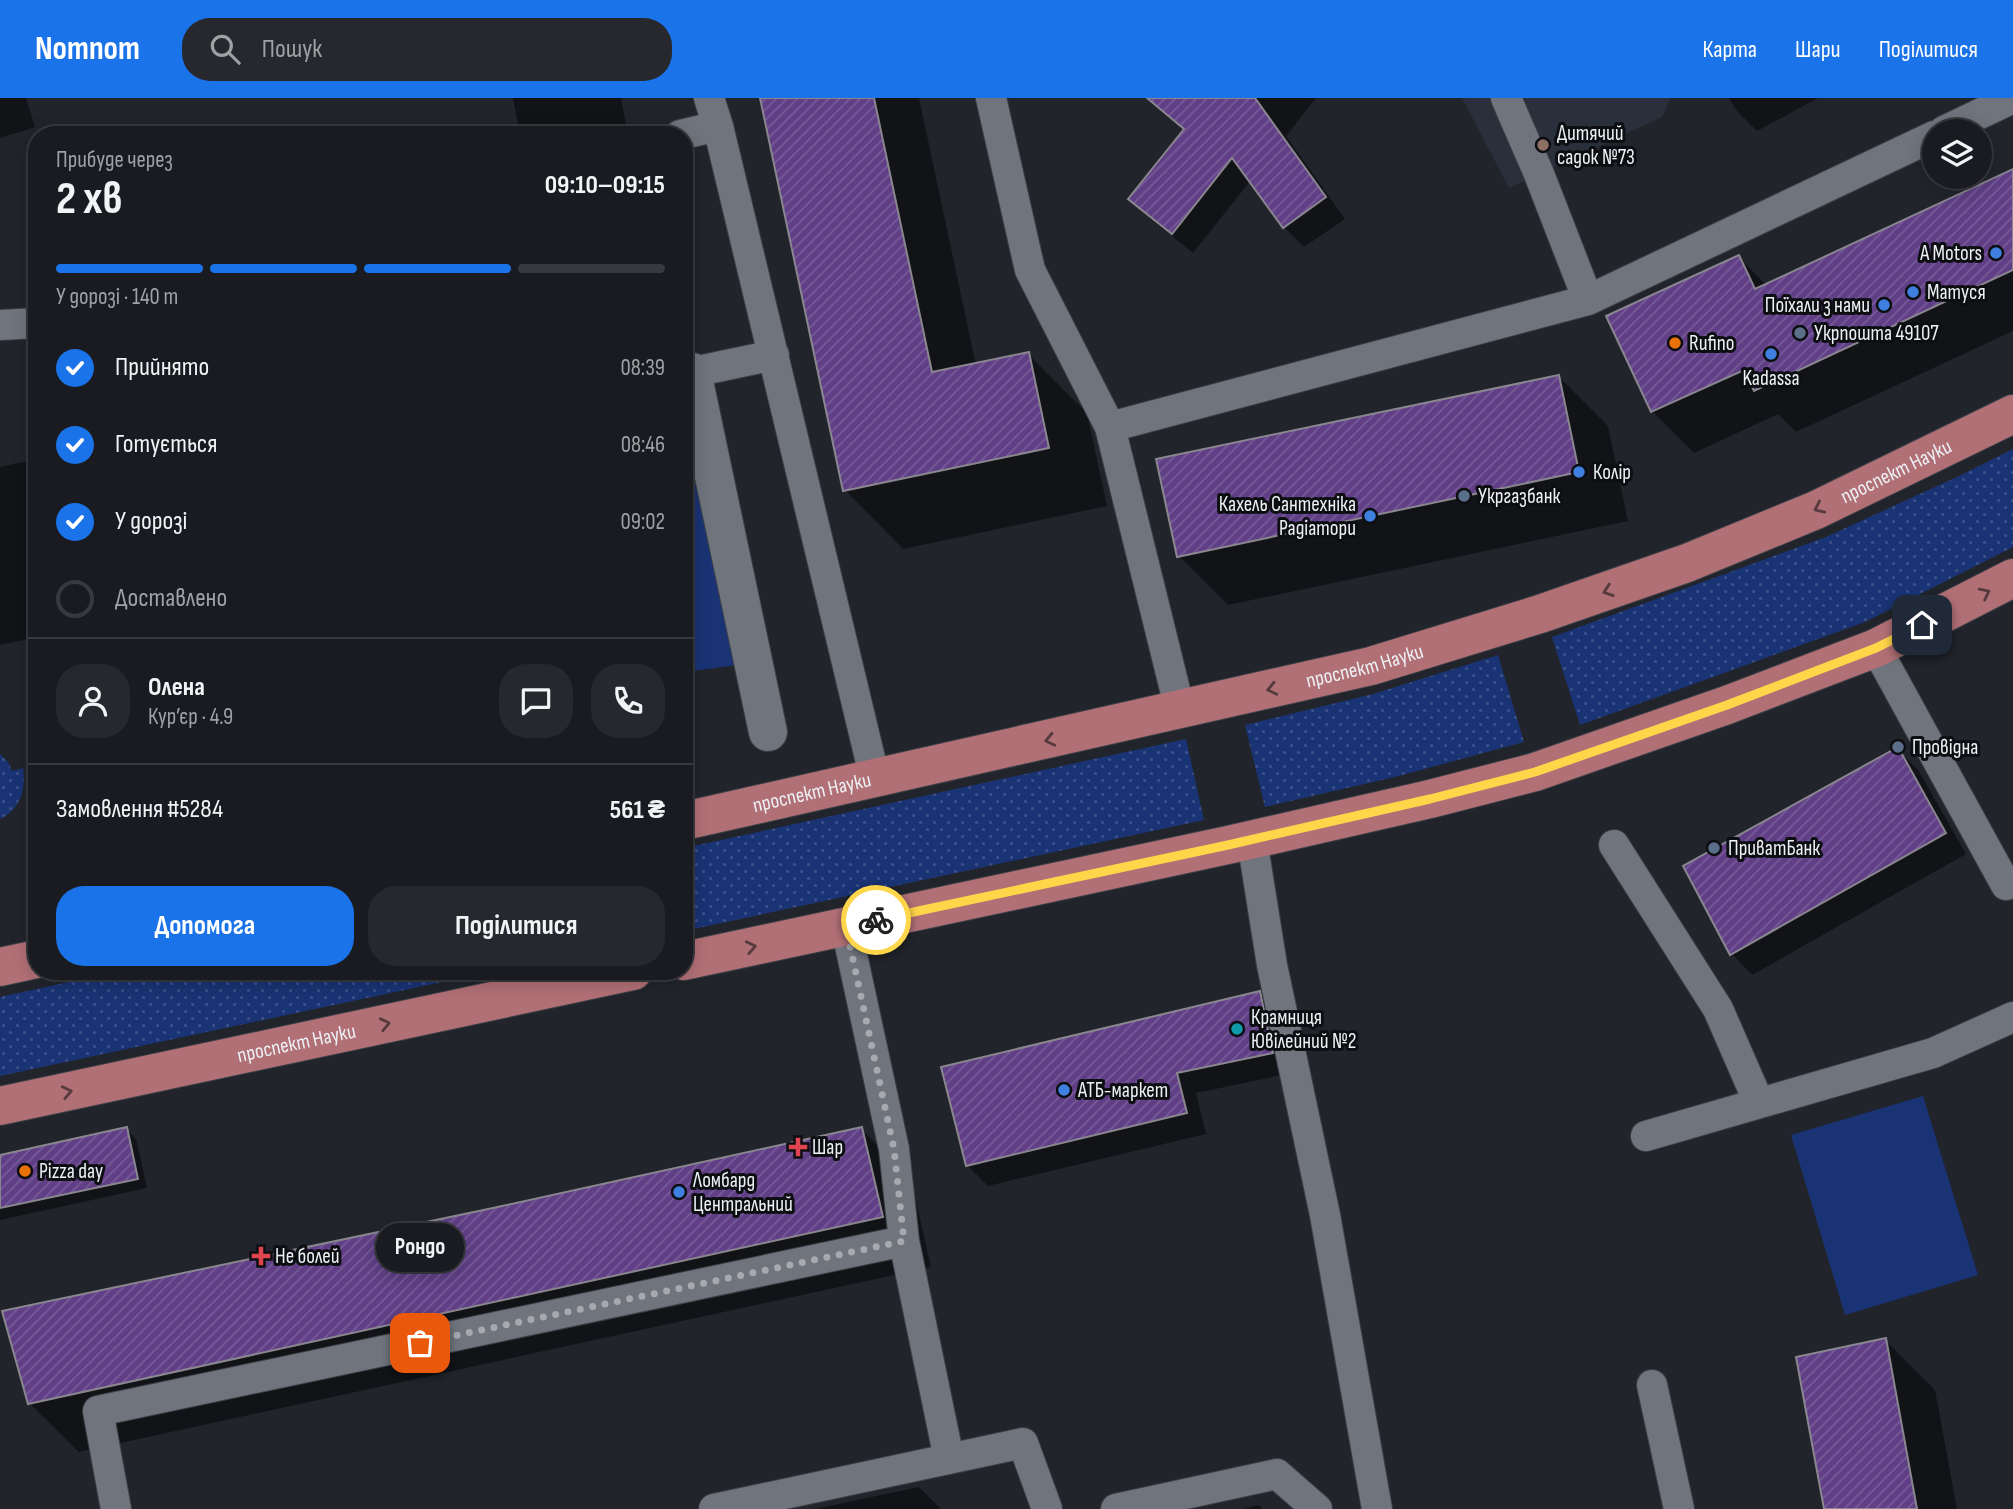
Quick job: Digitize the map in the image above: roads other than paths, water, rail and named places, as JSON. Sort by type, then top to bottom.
[{"type":"main road","name":"проспект Науки","points":[[693,819],[1371,666],[1540,614],[1686,564],[1816,510],[2013,414]]},
{"type":"main road","points":[[693,959],[1252,840],[1535,772],[1715,710],[1876,648],[2013,578]]},
{"type":"main road","points":[[0,967],[28,961]]},
{"type":"main road","name":"проспект Науки","points":[[0,1106],[591,980]]},
{"type":"street","points":[[693,395],[768,732]]},
{"type":"lane","points":[[709,98],[774,355],[875,779]]},
{"type":"lane","points":[[990,98],[1030,271],[1110,427],[1180,710]]},
{"type":"lane","points":[[1506,98],[1588,300]]},
{"type":"lane","points":[[1970,119],[2013,99]]},
{"type":"lane","points":[[693,132],[718,126]]},
{"type":"lane","points":[[1110,427],[1588,300],[1922,142]]},
{"type":"lane","points":[[0,326],[28,324]]},
{"type":"lane","points":[[693,372],[774,355]]},
{"type":"lane","points":[[1876,648],[2006,885]]},
{"type":"lane","points":[[1252,840],[1272,965],[1325,1215],[1377,1509]]},
{"type":"lane","points":[[1614,845],[1718,1009],[1759,1103]]},
{"type":"lane","points":[[846,927],[894,1149],[904,1241],[948,1459]]},
{"type":"lane","points":[[1646,1136],[1933,1053],[2013,1017]]},
{"type":"lane","points":[[116,1509],[98,1411],[904,1241]]},
{"type":"lane","points":[[1653,1385],[1679,1509]]},
{"type":"lane","points":[[714,1509],[1023,1443],[1047,1509]]},
{"type":"lane","points":[[1116,1509],[1277,1474],[1317,1509]]},
{"type":"place","name":"Дитячий садок №73","points":[[1543,145]]},
{"type":"place","name":"A Motors","points":[[1996,253]]},
{"type":"place","name":"Матуся","points":[[1913,292]]},
{"type":"place","name":"Поїхали з нами","points":[[1884,305]]},
{"type":"place","name":"Укрпошта 49107","points":[[1800,333]]},
{"type":"place","name":"Rufino","points":[[1675,343]]},
{"type":"place","name":"Kadassa","points":[[1771,354]]},
{"type":"place","name":"Колір","points":[[1579,472]]},
{"type":"place","name":"Укргазбанк","points":[[1464,496]]},
{"type":"place","name":"Кахель Сантехніка Радіатори","points":[[1370,516]]},
{"type":"place","name":"Провідна","points":[[1898,747]]},
{"type":"place","name":"ПриватБанк","points":[[1714,848]]},
{"type":"place","name":"Крамниця Ювілейний №2","points":[[1237,1029]]},
{"type":"place","name":"АТБ-маркет","points":[[1064,1090]]},
{"type":"place","name":"Шар","points":[[798,1147]]},
{"type":"place","name":"Pizza day","points":[[25,1171]]},
{"type":"place","name":"Ломбард Центральний","points":[[679,1192]]},
{"type":"place","name":"Не болей","points":[[261,1256]]},
{"type":"place","name":"Рондо","points":[[420,1343]]}]
